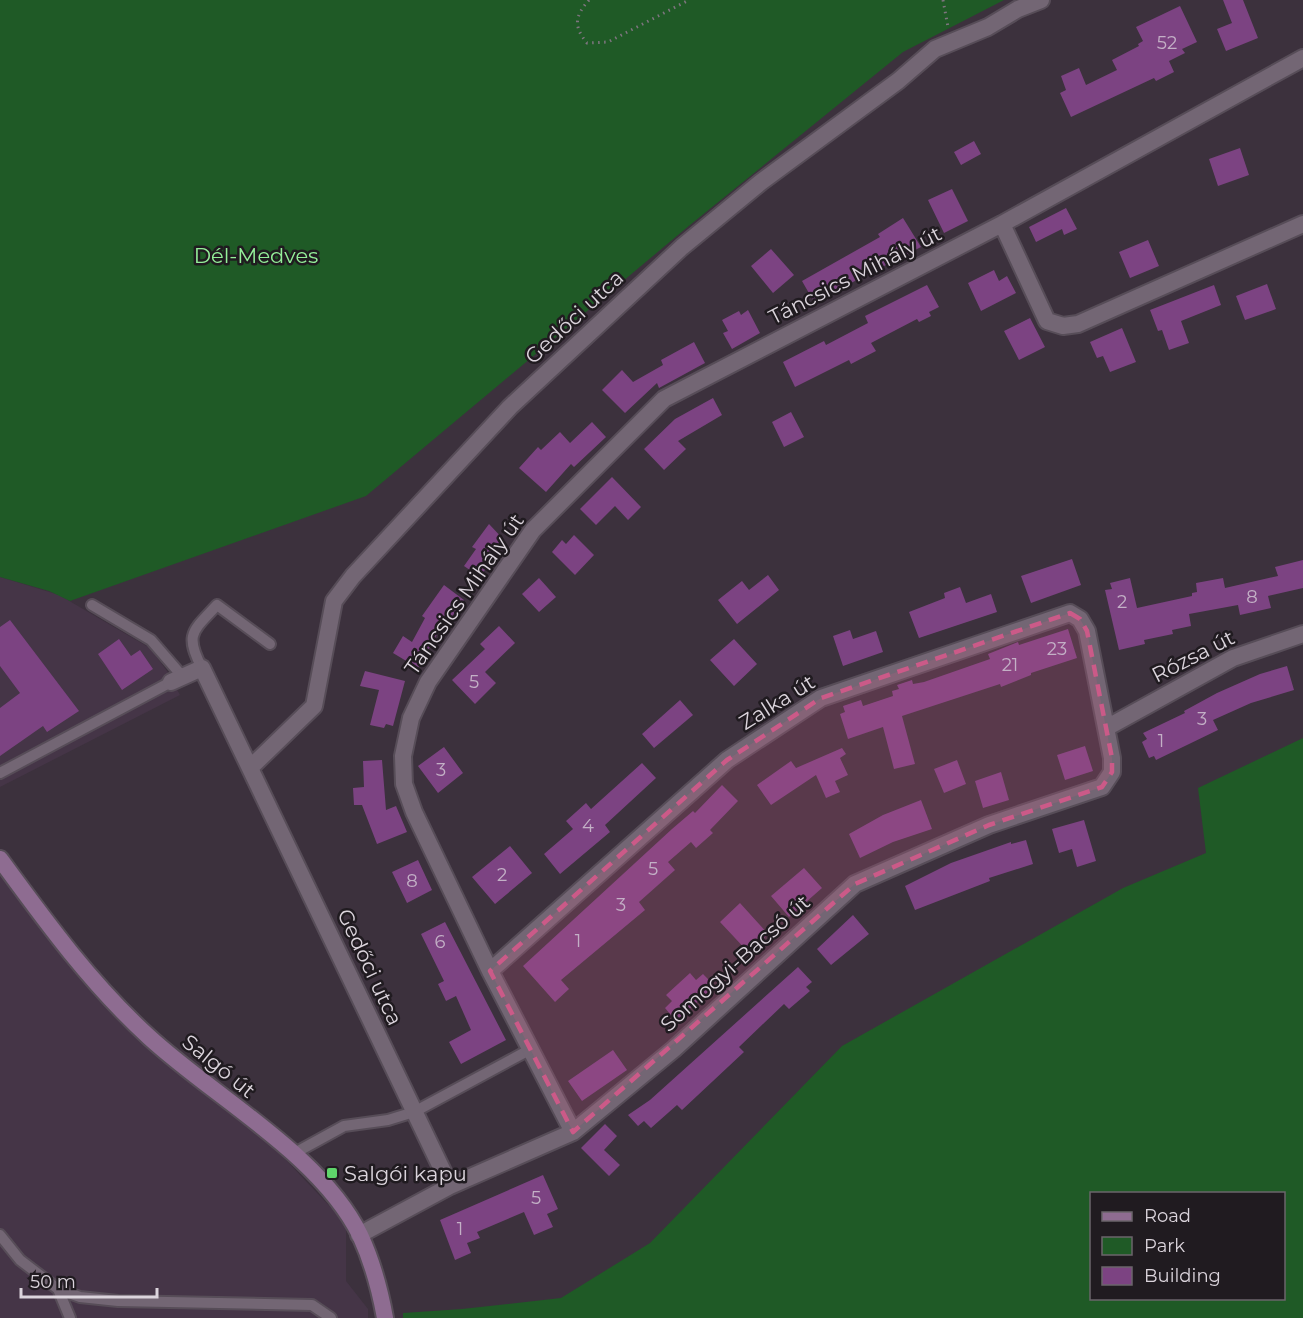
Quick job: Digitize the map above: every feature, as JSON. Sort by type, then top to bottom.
[{"type":"main road","name":"Salgó út","points":[[0,859],[75,961],[105,995],[150,1038],[293,1154],[335,1197],[360,1235],[373,1269],[386,1318]]},
{"type":"street","name":"Gedőci utca","points":[[250,768],[314,706],[334,601],[353,576],[510,407],[682,247],[776,171],[898,81],[935,49],[988,27],[1041,0]]},
{"type":"street","name":"Táncsics Mihály út","points":[[573,1132],[490,971],[414,812],[404,784],[403,756],[411,718],[428,682],[533,530],[664,399],[1002,224],[1303,58]]},
{"type":"street","points":[[1002,224],[1047,321],[1063,326],[1078,324],[1303,224]]},
{"type":"street","name":"Zalka út","points":[[490,971],[727,760],[821,698],[1070,613],[1080,619],[1087,631],[1108,727]]},
{"type":"street","name":"Rózsa út","points":[[1108,727],[1233,658],[1303,634]]},
{"type":"street","name":"Gedőci utca","points":[[202,668],[450,1186]]},
{"type":"street","points":[[177,679],[202,668]]},
{"type":"street","name":"Somogyi-Bacsó út","points":[[360,1235],[450,1186],[573,1132],[674,1048],[855,884],[989,825],[1102,787],[1112,772],[1108,727]]},
{"type":"lane","points":[[0,774],[177,679],[151,640],[92,605]]},
{"type":"lane","points":[[202,668],[191,647],[194,630],[217,605],[270,644]]},
{"type":"lane","points":[[293,1154],[344,1126],[388,1120],[414,1112],[531,1049]]},
{"type":"lane","points":[[0,1235],[20,1260],[58,1289],[80,1297],[118,1301],[312,1305],[331,1318]]},
{"type":"lane","points":[[58,1289],[70,1318]]},
{"type":"path","points":[[589,0],[578,12],[576,22],[579,33],[587,43],[596,44],[608,42],[689,0]]},
{"type":"path","points":[[943,0],[945,22],[953,40]]},
{"type":"highlighted area","points":[[1070,613],[1080,619],[1087,631],[1112,758],[1112,772],[1102,787],[989,825],[855,884],[573,1132],[490,971],[727,760],[821,698]]},
{"type":"shaded area","points":[[0,577],[59,595],[150,648],[167,671],[180,695],[0,787]]},
{"type":"shaded area","points":[[0,876],[96,997],[130,1029],[267,1140],[338,1215],[346,1226],[346,1281],[368,1309],[368,1318],[0,1318]]},
{"type":"green space","name":"Dél-Medves","points":[[0,0],[1004,0],[903,52],[690,225],[366,496],[70,601],[49,591],[0,577]]},
{"type":"green space","points":[[1303,738],[1303,1318],[403,1318],[403,1313],[561,1298],[650,1243],[842,1046],[1123,888],[1206,853],[1198,788]]},
{"type":"building","points":[[1223,0],[1243,0],[1258,38],[1226,51],[1217,29],[1232,23]]},
{"type":"building","points":[[1180,6],[1197,42],[1182,49],[1185,53],[1169,61],[1174,72],[1156,81],[1154,78],[1071,117],[1060,93],[1066,90],[1061,76],[1079,68],[1086,85],[1117,70],[1112,60],[1139,46],[1138,44],[1143,41],[1136,27]]},
{"type":"building","points":[[974,141],[981,154],[961,165],[954,152]]},
{"type":"building","points":[[1240,148],[1249,175],[1218,186],[1209,159]]},
{"type":"building","points":[[952,189],[968,221],[944,233],[928,200]]},
{"type":"building","points":[[1066,208],[1077,229],[1064,235],[1062,229],[1036,242],[1029,227]]},
{"type":"building","points":[[903,218],[921,247],[814,302],[802,281],[880,237],[878,234]]},
{"type":"building","points":[[1148,240],[1159,266],[1130,278],[1119,252]]},
{"type":"building","points":[[771,249],[794,275],[773,293],[751,266]]},
{"type":"building","points":[[994,270],[999,281],[1007,276],[1016,293],[981,311],[968,283]]},
{"type":"building","points":[[1267,284],[1276,309],[1245,320],[1236,296]]},
{"type":"building","points":[[927,285],[939,307],[929,312],[931,316],[919,322],[917,319],[871,343],[876,351],[851,364],[849,360],[795,387],[783,362],[824,341],[826,345],[868,323],[865,316]]},
{"type":"building","points":[[1214,285],[1221,305],[1181,321],[1189,343],[1169,350],[1162,330],[1158,331],[1150,310]]},
{"type":"building","points":[[748,310],[760,333],[732,349],[723,333],[728,331],[722,320],[739,311],[741,315]]},
{"type":"building","points":[[1030,318],[1045,347],[1019,360],[1004,331]]},
{"type":"building","points":[[1122,328],[1136,362],[1110,372],[1103,356],[1097,358],[1090,342]]},
{"type":"building","points":[[694,342],[705,363],[659,388],[657,383],[625,413],[602,390],[622,370],[633,382],[663,365],[661,360]]},
{"type":"building","points":[[713,398],[722,415],[678,441],[686,449],[664,470],[644,449],[675,419]]},
{"type":"building","points":[[791,412],[804,437],[784,447],[772,422]]},
{"type":"building","points":[[592,422],[606,437],[574,467],[571,464],[546,492],[519,468],[538,447],[541,450],[560,432],[570,443]]},
{"type":"building","points":[[612,477],[641,507],[628,520],[615,506],[596,525],[580,509]]},
{"type":"building","points":[[489,524],[505,541],[480,577],[464,566],[476,549],[472,547]]},
{"type":"building","points":[[574,535],[594,555],[575,575],[552,552],[562,540],[566,544]]},
{"type":"building","points":[[1072,559],[1081,585],[1031,603],[1021,576]]},
{"type":"building","points":[[1303,560],[1303,588],[1268,596],[1271,608],[1240,615],[1238,605],[1189,614],[1191,626],[1172,630],[1173,634],[1144,640],[1145,644],[1119,650],[1105,590],[1112,589],[1110,583],[1130,578],[1137,608],[1192,596],[1192,593],[1197,592],[1196,583],[1223,578],[1225,588],[1278,576],[1275,567]]},
{"type":"building","points":[[768,575],[779,590],[737,624],[718,600],[742,581],[749,590]]},
{"type":"building","points":[[539,578],[556,597],[539,612],[522,594]]},
{"type":"building","points":[[444,585],[464,600],[442,630],[440,629],[418,668],[393,653],[403,636],[412,642],[425,618],[422,616]]},
{"type":"building","points":[[960,587],[966,603],[991,594],[997,612],[919,638],[909,612],[945,598],[944,593]]},
{"type":"building","points":[[10,620],[79,711],[47,732],[43,726],[0,756],[0,708],[20,693],[0,666],[0,627]]},
{"type":"building","points":[[499,626],[515,643],[485,672],[496,683],[475,704],[452,680],[485,649],[480,644]]},
{"type":"building","points":[[1068,629],[1077,658],[1031,673],[1031,675],[1001,687],[1000,684],[902,716],[915,764],[894,769],[883,727],[848,739],[840,714],[845,712],[843,706],[861,700],[863,706],[893,696],[892,691],[899,689],[897,685],[912,680],[913,684],[924,682],[990,659],[988,654],[1018,642],[1019,645]]},
{"type":"building","points":[[850,630],[853,639],[876,631],[883,652],[843,666],[833,636]]},
{"type":"building","points":[[119,639],[131,656],[140,650],[153,669],[122,690],[98,654]]},
{"type":"building","points":[[734,639],[757,664],[734,686],[710,660]]},
{"type":"building","points":[[1287,666],[1294,690],[1251,703],[1213,720],[1218,730],[1156,760],[1154,756],[1149,758],[1142,742],[1147,739],[1143,733],[1185,713],[1184,711],[1217,693],[1260,674]]},
{"type":"building","points":[[365,671],[405,681],[393,726],[386,724],[384,728],[370,725],[379,690],[360,686]]},
{"type":"building","points":[[680,700],[693,715],[654,748],[642,734]]},
{"type":"building","points":[[1085,746],[1093,771],[1065,780],[1057,755]]},
{"type":"building","points":[[444,747],[463,773],[438,793],[418,766]]},
{"type":"building","points":[[842,748],[846,754],[840,758],[848,775],[835,781],[840,792],[826,798],[816,775],[771,805],[757,785],[791,761],[796,768]]},
{"type":"building","points":[[382,760],[386,810],[396,806],[407,832],[377,844],[362,805],[354,805],[353,788],[364,787],[363,761]]},
{"type":"building","points":[[957,760],[966,784],[944,793],[934,769]]},
{"type":"building","points":[[642,763],[656,778],[605,825],[610,832],[560,874],[544,854],[573,829],[566,821],[586,803],[591,809]]},
{"type":"building","points":[[1001,772],[1009,800],[983,808],[975,781]]},
{"type":"building","points":[[722,785],[738,801],[710,830],[713,833],[696,848],[691,842],[668,862],[675,870],[639,902],[645,910],[561,980],[569,989],[555,1002],[523,966],[672,829],[693,811],[695,813]]},
{"type":"building","points":[[921,800],[932,829],[893,842],[860,858],[849,834],[883,815]]},
{"type":"building","points":[[1084,820],[1096,861],[1077,867],[1072,849],[1059,853],[1052,829]]},
{"type":"building","points":[[1026,840],[1033,864],[989,878],[990,881],[915,910],[905,886],[951,863],[1011,842],[1011,844]]},
{"type":"building","points":[[510,846],[532,873],[495,904],[472,877]]},
{"type":"building","points":[[418,860],[432,890],[407,903],[392,872]]},
{"type":"building","points":[[804,868],[822,888],[789,917],[771,896]]},
{"type":"building","points":[[740,903],[768,934],[749,953],[720,922]]},
{"type":"building","points":[[853,915],[869,934],[831,965],[817,949]]},
{"type":"building","points":[[445,922],[506,1040],[461,1064],[449,1042],[471,1030],[456,996],[446,1001],[438,984],[444,981],[421,934]]},
{"type":"building","points":[[798,967],[812,982],[806,987],[810,991],[789,1009],[784,1004],[739,1047],[744,1052],[682,1110],[677,1105],[651,1128],[644,1121],[638,1126],[628,1115],[650,1100]]},
{"type":"building","points":[[690,973],[696,980],[703,974],[715,986],[676,1021],[665,1008],[672,1001],[666,995]]},
{"type":"building","points":[[613,1050],[627,1070],[582,1101],[568,1081]]},
{"type":"building","points":[[605,1124],[617,1136],[604,1150],[620,1165],[609,1176],[581,1148]]},
{"type":"building","points":[[543,1175],[558,1209],[547,1214],[553,1227],[534,1235],[524,1212],[477,1232],[480,1238],[467,1243],[471,1253],[455,1260],[440,1220]]},
{"type":"place","name":"Salgói kapu","points":[[332,1173]]}]
